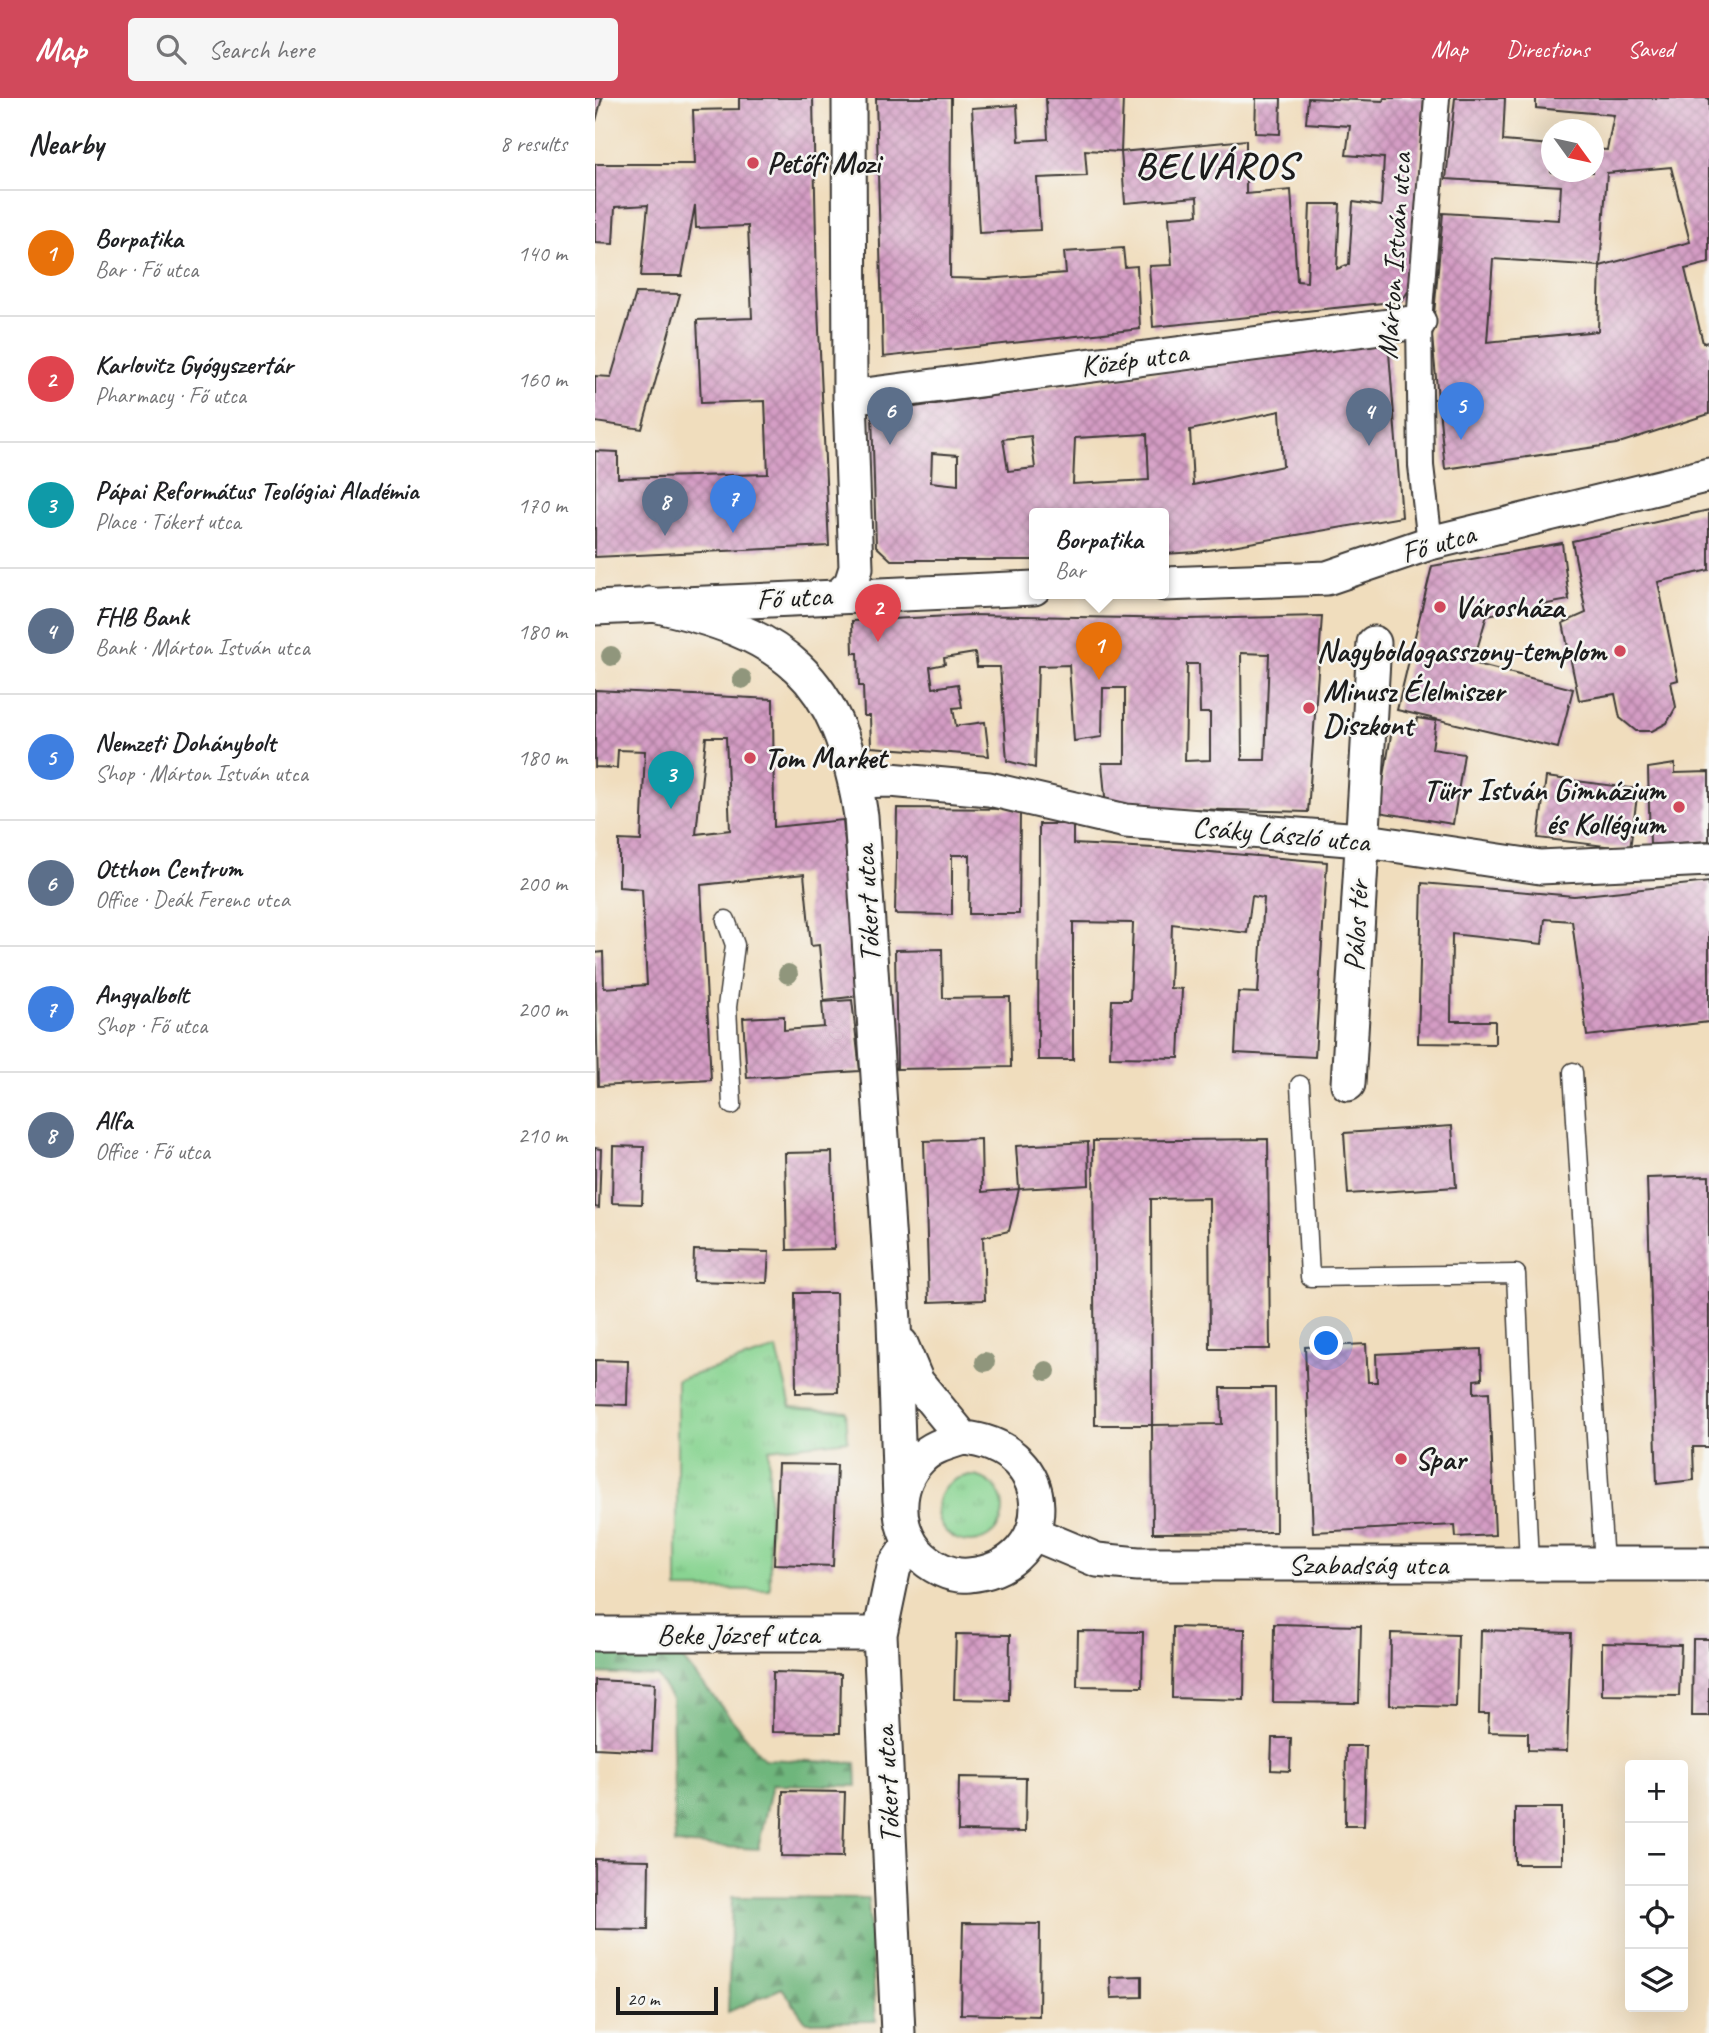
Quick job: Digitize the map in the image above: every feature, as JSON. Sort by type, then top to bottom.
[{"type":"street","points":[[840,594],[851,584],[856,568],[850,397],[849,98]]},
{"type":"street","name":"Márton István utca","points":[[1430,543],[1421,466],[1419,321],[1437,98]]},
{"type":"street","name":"Közép utca","points":[[850,397],[1419,321]]},
{"type":"street","name":"Fő utca","points":[[1169,584],[1327,578],[1430,543],[1709,475]]},
{"type":"street","name":"Fő utca","points":[[595,608],[840,594],[1029,588]]},
{"type":"street","name":"Tókert utca","points":[[649,604],[723,622],[774,646],[810,681],[837,722],[849,751],[856,781],[861,816],[894,1321],[900,1500],[902,1523],[910,1543],[894,1567],[880,1633],[898,2033]]},
{"type":"street","name":"Pálos tér","points":[[1348,1084],[1360,840],[1374,643]]},
{"type":"street","name":"Csáky László utca","points":[[856,781],[890,780],[989,789],[1126,821],[1360,840],[1540,867],[1709,859]]},
{"type":"street","name":"Tókert utca","points":[[894,1321],[906,1361],[918,1382],[963,1438]]},
{"type":"street","points":[[900,1500],[907,1478],[920,1458],[940,1445],[963,1438],[986,1440],[1007,1450],[1024,1466],[1034,1487],[1037,1510],[1032,1532],[1021,1551],[1005,1565],[974,1574],[943,1570],[924,1559],[910,1543]]},
{"type":"street","name":"Szabadság utca","points":[[1032,1532],[1097,1560],[1138,1563],[1709,1564]]},
{"type":"street","name":"Beke József utca","points":[[595,1634],[880,1633]]},
{"type":"lane","points":[[726,920],[735,946],[727,1007],[732,1105]]},
{"type":"lane","points":[[1573,1072],[1604,1564]]},
{"type":"lane","points":[[1300,1085],[1310,1277],[1516,1274],[1529,1564]]},
{"type":"green space","points":[[777,1349],[791,1407],[846,1411],[848,1440],[769,1449],[770,1590],[677,1589],[677,1380]]},
{"type":"green space","points":[[970,1476],[983,1478],[993,1486],[1001,1496],[1001,1522],[993,1532],[983,1540],[970,1542],[957,1540],[947,1532],[939,1522],[937,1509],[939,1496],[947,1486],[957,1478]]},
{"type":"green space","points":[[595,1652],[680,1656],[764,1759],[856,1763],[857,1786],[772,1784],[758,1849],[675,1844],[672,1699],[657,1676],[595,1673]]},
{"type":"green space","points":[[732,1897],[868,1898],[876,2021],[806,2022],[782,1988],[728,2012]]},
{"type":"building","points":[[595,98],[602,98],[596,121],[595,121]]},
{"type":"building","points":[[739,98],[813,98],[817,287],[829,546],[595,557],[595,451],[618,452],[618,478],[768,474],[765,401],[701,403],[697,320],[752,318],[748,226],[696,228],[695,205],[682,276],[641,276],[648,205],[615,207],[613,244],[595,243],[595,164],[695,164],[693,110],[739,109]]},
{"type":"building","points":[[876,98],[951,98],[950,278],[985,279],[1066,273],[1064,252],[1123,248],[1125,267],[1137,266],[1140,329],[883,357]]},
{"type":"building","points":[[1046,98],[1123,98],[1121,152],[1085,150],[1087,176],[1037,178],[1040,230],[979,233],[972,108],[1017,105],[1019,141],[1048,139]]},
{"type":"building","points":[[1256,98],[1281,98],[1280,134],[1255,133]]},
{"type":"building","points":[[1308,98],[1383,101],[1384,98],[1424,98],[1410,288],[1402,301],[1153,327],[1149,266],[1172,265],[1169,217],[1198,215],[1197,197],[1125,203],[1121,152],[1246,140],[1246,194],[1291,190],[1297,281],[1307,282],[1310,204],[1340,204],[1337,269],[1349,264],[1353,202],[1381,206],[1384,158],[1346,155],[1350,126],[1306,123]]},
{"type":"building","points":[[1455,98],[1505,98],[1503,141],[1541,144],[1541,182],[1604,182],[1604,150],[1607,150],[1614,115],[1536,108],[1536,98],[1709,98],[1709,263],[1685,269],[1703,343],[1709,342],[1709,414],[1616,444],[1445,469],[1432,337],[1443,213],[1559,220],[1561,186],[1446,179]],"holes":[[[1671,167],[1690,242],[1600,266],[1607,173]],[[1493,259],[1600,266],[1598,331],[1487,342]]]},
{"type":"building","points":[[636,293],[680,294],[642,429],[595,422],[595,376],[611,377]]},
{"type":"building","points":[[1388,340],[1402,517],[1197,552],[1169,554],[1169,508],[1029,508],[1029,560],[891,560],[876,546],[872,413]],"holes":[[[1280,411],[1283,466],[1193,485],[1190,430]],[[1147,434],[1149,480],[1073,484],[1075,438]],[[1031,436],[1035,468],[1008,471],[1003,439]],[[932,453],[958,455],[958,485],[931,482]]]},
{"type":"building","name":"Nagyboldogasszony-templom","points":[[1709,510],[1709,570],[1658,582],[1678,680],[1671,682],[1676,707],[1667,723],[1652,731],[1636,731],[1620,718],[1615,694],[1579,700],[1563,623],[1586,613],[1572,541]]},
{"type":"building","points":[[1562,543],[1569,600],[1487,615],[1473,663],[1573,689],[1558,748],[1397,710],[1432,566]]},
{"type":"building","points":[[970,615],[1187,619],[1322,616],[1308,812],[1106,807],[1102,763],[1125,763],[1125,688],[1103,688],[1102,737],[1074,741],[1069,665],[1038,666],[1035,768],[1007,761],[1000,667],[977,667],[975,653],[944,658],[945,664],[930,667],[933,688],[958,684],[962,707],[953,708],[956,726],[985,722],[989,756],[871,747],[870,716],[864,716],[863,686],[859,686],[858,653],[853,653],[852,621]],"holes":[[[1241,653],[1269,654],[1265,760],[1242,760]],[[1187,664],[1199,664],[1200,713],[1210,713],[1210,760],[1185,761]]]},
{"type":"building","points":[[595,690],[773,699],[774,827],[843,820],[859,996],[824,1000],[819,945],[811,946],[804,874],[701,885],[711,1080],[598,1086],[595,953],[603,952],[604,988],[647,985],[642,889],[619,887],[619,840],[641,841],[645,751],[618,750],[617,768],[595,767]],"holes":[[[706,737],[726,737],[730,830],[696,834]]]},
{"type":"building","points":[[1417,718],[1436,721],[1432,749],[1464,754],[1453,824],[1378,812],[1393,723],[1416,727]]},
{"type":"building","name":"Türr István Gimnázium és Kollégium","points":[[1675,764],[1675,773],[1709,772],[1709,841],[1650,845],[1648,768]]},
{"type":"building","points":[[1546,777],[1638,789],[1630,849],[1538,838]]},
{"type":"building","points":[[897,808],[1020,809],[1019,914],[969,914],[970,855],[952,855],[952,915],[895,914]]},
{"type":"building","points":[[1039,824],[1073,824],[1073,844],[1175,849],[1327,862],[1315,1057],[1235,1053],[1238,992],[1258,993],[1264,898],[1252,896],[1247,933],[1172,924],[1170,988],[1182,989],[1179,1058],[1110,1057],[1112,1000],[1130,1000],[1133,923],[1073,922],[1073,1060],[1038,1060]]},
{"type":"building","points":[[1709,882],[1709,1022],[1587,1036],[1572,921],[1545,919],[1542,944],[1452,934],[1451,1021],[1495,1021],[1495,1044],[1418,1043],[1422,883],[1574,896]]},
{"type":"building","points":[[942,949],[943,998],[1010,997],[1011,1067],[897,1069],[895,950]]},
{"type":"building","points":[[852,1000],[860,1071],[747,1078],[743,1018],[784,1016],[784,1030],[824,1027],[822,1002]]},
{"type":"building","points":[[1452,1126],[1456,1187],[1348,1194],[1344,1133]]},
{"type":"building","points":[[981,1139],[982,1192],[1019,1189],[1009,1231],[983,1237],[985,1300],[929,1302],[924,1141]]},
{"type":"building","points":[[1268,1139],[1270,1349],[1210,1349],[1209,1198],[1151,1199],[1152,1425],[1095,1425],[1093,1141]]},
{"type":"building","points":[[1088,1142],[1089,1185],[1019,1189],[1016,1146]]},
{"type":"building","points":[[613,1146],[644,1147],[642,1204],[612,1203]]},
{"type":"building","points":[[595,1148],[601,1149],[599,1208],[595,1207]]},
{"type":"building","points":[[832,1152],[834,1249],[787,1250],[785,1153]]},
{"type":"building","points":[[1709,1176],[1709,1447],[1693,1447],[1694,1480],[1657,1484],[1647,1178]]},
{"type":"building","points":[[694,1250],[769,1252],[767,1283],[693,1281]]},
{"type":"building","points":[[795,1293],[836,1293],[838,1392],[796,1393]]},
{"type":"building","name":"Spar","points":[[1366,1344],[1368,1382],[1377,1382],[1376,1354],[1481,1349],[1482,1379],[1474,1380],[1474,1393],[1489,1392],[1495,1535],[1456,1537],[1455,1525],[1313,1532],[1305,1347]]},
{"type":"building","points":[[595,1360],[628,1361],[627,1405],[595,1404]]},
{"type":"building","points":[[1221,1388],[1275,1388],[1276,1532],[1153,1533],[1152,1425],[1222,1424]]},
{"type":"building","points":[[778,1464],[837,1465],[833,1566],[774,1564]]},
{"type":"building","points":[[1274,1624],[1361,1626],[1359,1703],[1273,1702]]},
{"type":"building","points":[[1173,1627],[1245,1629],[1244,1700],[1172,1698]]},
{"type":"building","points":[[1481,1630],[1571,1633],[1567,1751],[1528,1750],[1528,1733],[1488,1732],[1489,1714],[1479,1714]]},
{"type":"building","points":[[1078,1631],[1143,1632],[1142,1687],[1077,1686]]},
{"type":"building","points":[[1391,1633],[1458,1635],[1456,1707],[1390,1705]]},
{"type":"building","points":[[956,1634],[1010,1635],[1009,1700],[954,1699]]},
{"type":"building","points":[[1693,1639],[1709,1639],[1709,1716],[1692,1716]]},
{"type":"building","points":[[1602,1643],[1681,1645],[1679,1696],[1602,1695]]},
{"type":"building","points":[[773,1672],[841,1674],[840,1733],[772,1732]]},
{"type":"building","points":[[595,1680],[655,1683],[652,1751],[595,1748]]},
{"type":"building","points":[[1272,1738],[1291,1738],[1290,1771],[1271,1770]]},
{"type":"building","points":[[1346,1746],[1366,1746],[1364,1826],[1345,1826]]},
{"type":"building","points":[[959,1777],[1026,1778],[1025,1832],[958,1831]]},
{"type":"building","points":[[783,1791],[845,1792],[843,1857],[781,1856]]},
{"type":"building","points":[[1515,1808],[1562,1808],[1562,1864],[1515,1864]]},
{"type":"building","points":[[595,1859],[649,1860],[648,1930],[595,1929]]},
{"type":"building","points":[[963,1923],[1040,1924],[1039,2016],[961,2014]]},
{"type":"building","points":[[1142,1976],[1142,1997],[1111,1998],[1110,1977]]},
{"type":"place","name":"Petőfi Mozi","points":[[753,163]]},
{"type":"place","name":"Nemzeti Dohánybolt","points":[[1461,440]]},
{"type":"place","name":"Otthon Centrum","points":[[890,445]]},
{"type":"place","name":"FHB Bank","points":[[1369,446]]},
{"type":"place","name":"Angyalbolt","points":[[733,533]]},
{"type":"place","name":"Alfa","points":[[665,536]]},
{"type":"place","name":"Városháza","points":[[1440,607]]},
{"type":"place","name":"Karlovitz Gyógyszertár","points":[[878,642]]},
{"type":"place","name":"Nagyboldogasszony-templom","points":[[1620,651]]},
{"type":"place","name":"Borpatika","points":[[1099,680]]},
{"type":"place","name":"Minusz Élelmiszer Diszkont","points":[[1309,708]]},
{"type":"place","name":"Tom Market","points":[[750,758]]},
{"type":"place","name":"Türr István Gimnázium és Kollégium","points":[[1679,807]]},
{"type":"place","name":"Pápai Református Teológiai Aladémia","points":[[671,809]]},
{"type":"place","name":"Spar","points":[[1401,1459]]},
{"type":"district","name":"BELVÁROS","points":[[1216,165]]}]
